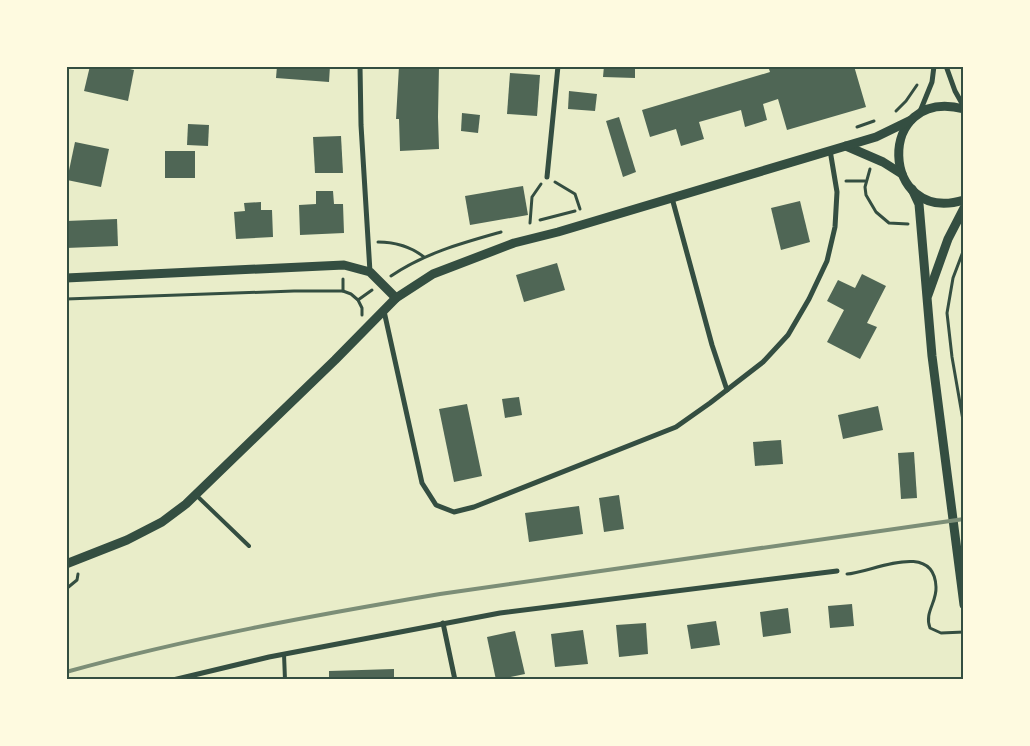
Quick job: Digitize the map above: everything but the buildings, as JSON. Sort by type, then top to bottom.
[{"type":"street","points":[[360,66],[361,124],[370,272]]},
{"type":"street","points":[[547,177],[558,66]]},
{"type":"street","points":[[934,66],[932,82],[915,117],[901,136],[898,155],[902,174],[919,204],[932,356],[964,606]]},
{"type":"street","points":[[946,66],[955,91],[964,108]]},
{"type":"street","points":[[66,564],[127,540],[162,522],[196,495],[396,298],[433,274],[514,243],[558,232],[876,137],[927,110],[942,106],[964,108]]},
{"type":"street","points":[[846,146],[883,162],[902,174]]},
{"type":"street","points":[[384,311],[422,483],[436,505],[454,512],[474,507],[676,427],[763,362],[788,335],[809,299],[826,261],[835,227],[837,192],[830,150]]},
{"type":"street","points":[[912,190],[928,200],[943,203],[964,200]]},
{"type":"street","points":[[672,198],[726,390]]},
{"type":"street","points":[[927,298],[948,239],[964,208]]},
{"type":"street","points":[[66,278],[344,265],[370,272],[396,298]]},
{"type":"street","points":[[173,680],[284,654],[500,613],[837,571]]},
{"type":"street","points":[[443,623],[455,680]]},
{"type":"lane","points":[[196,495],[249,546]]},
{"type":"lane","points":[[284,654],[285,680]]},
{"type":"path","points":[[891,114],[906,101],[916,85],[921,82]]},
{"type":"path","points":[[853,128],[878,119]]},
{"type":"path","points":[[872,164],[865,181],[866,195],[876,212],[889,223],[904,225]]},
{"type":"path","points":[[580,209],[575,194],[547,177],[532,197],[530,223],[588,207]]},
{"type":"path","points":[[835,181],[865,181]]},
{"type":"path","points":[[368,242],[403,245],[416,250],[424,257],[456,244],[502,231]]},
{"type":"path","points":[[964,249],[953,278],[946,313],[964,426]]},
{"type":"path","points":[[343,291],[344,265]]},
{"type":"path","points":[[66,298],[343,291],[351,294],[358,300]]},
{"type":"path","points":[[837,571],[844,574],[854,574],[898,562],[919,562],[925,565],[933,574],[936,588],[928,616],[930,628],[941,634],[964,632]]},
{"type":"railway","points":[[66,672],[205,638],[393,602],[964,519]]}]
